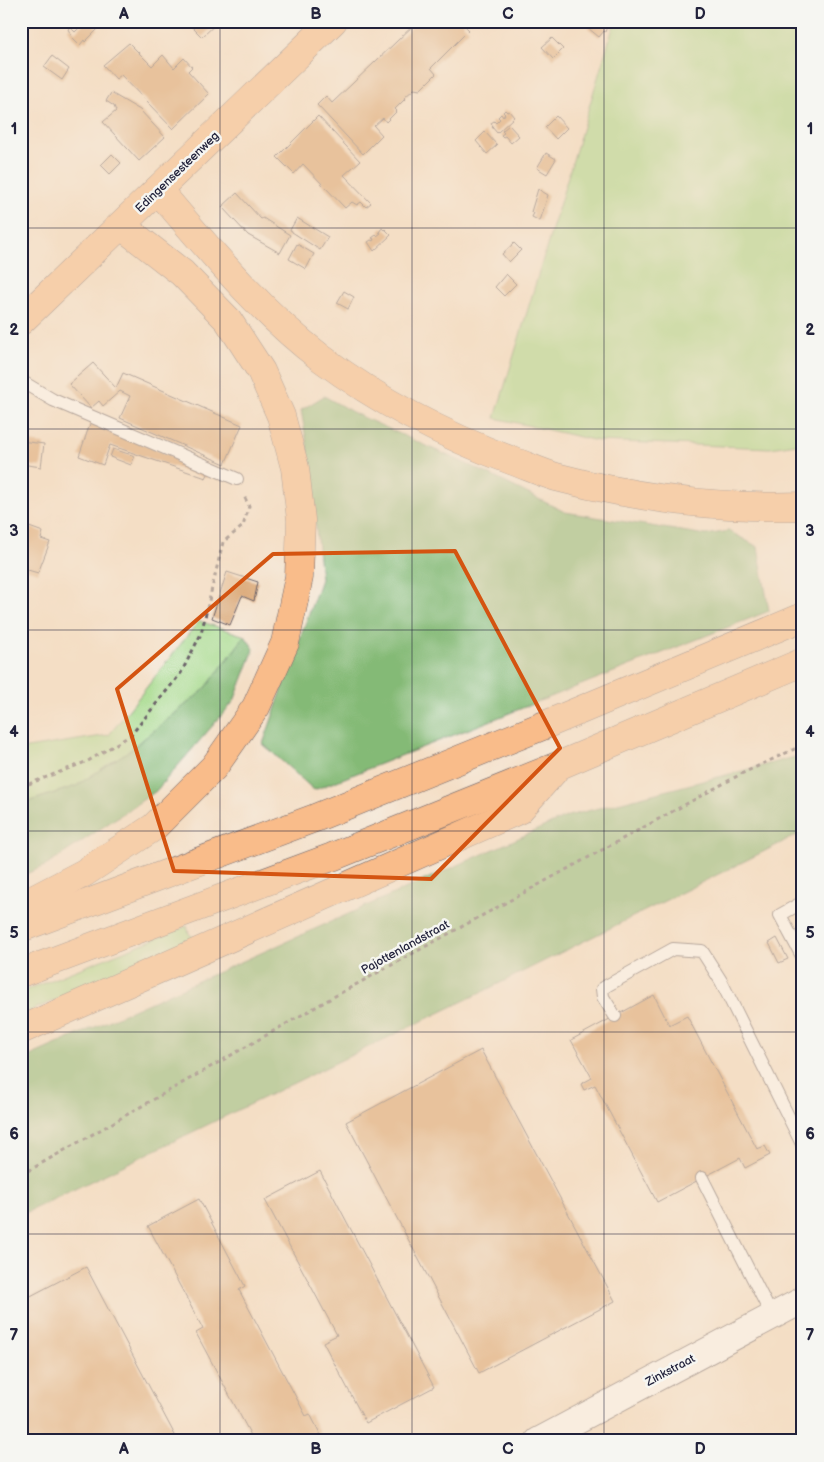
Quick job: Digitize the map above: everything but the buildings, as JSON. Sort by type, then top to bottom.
[{"type":"main road","name":"Edingensesteenweg","points":[[21,321],[122,226],[333,21]]},
{"type":"main road","points":[[158,190],[256,301],[321,358],[397,408],[470,445],[554,476],[618,491],[712,505],[803,506]]},
{"type":"main road","points":[[21,906],[84,873],[154,827],[214,767],[256,707],[285,643],[298,577],[301,520],[295,468],[281,416],[261,371],[228,320],[182,273],[122,226]]},
{"type":"main road","points":[[21,928],[315,818],[540,727],[803,617]]},
{"type":"main road","points":[[21,973],[332,857],[560,765],[803,662]]},
{"type":"main road","points":[[21,1030],[519,810],[560,765]]},
{"type":"street","name":"Zinkstraat","points":[[538,1441],[772,1316],[802,1294]]},
{"type":"lane","points":[[21,381],[53,400],[237,480]]},
{"type":"lane","points":[[803,902],[780,915],[803,958]]},
{"type":"lane","points":[[616,1016],[603,997],[602,989],[673,949],[702,951],[721,982],[803,1146]]},
{"type":"lane","points":[[702,1178],[772,1316]]},
{"type":"path","points":[[21,787],[88,762],[131,735],[181,673],[201,634],[223,542],[243,526],[249,506],[237,480]]},
{"type":"path","name":"Pajottenlandstraat","points":[[21,1175],[343,991],[741,774],[803,745]]},
{"type":"highlighted area","points":[[455,551],[560,748],[431,879],[174,871],[117,689],[273,554]]},
{"type":"green space","points":[[615,21],[803,21],[803,443],[770,448],[598,441],[495,418]]},
{"type":"green space","points":[[324,396],[356,414],[486,473],[565,512],[706,535],[729,531],[758,547],[769,611],[314,790],[263,744],[321,579],[309,455],[301,410]]},
{"type":"green space","points":[[199,621],[245,636],[205,689],[130,750],[76,786],[21,804],[21,749],[109,735]]},
{"type":"green space","points":[[245,636],[254,649],[234,701],[156,791],[47,865],[21,876],[21,804],[76,786],[130,750],[205,689]]},
{"type":"green space","points":[[803,755],[803,832],[478,994],[21,1215],[21,1060],[568,816]]},
{"type":"green space","points":[[187,926],[189,934],[196,939],[21,1015],[21,992]]}]
